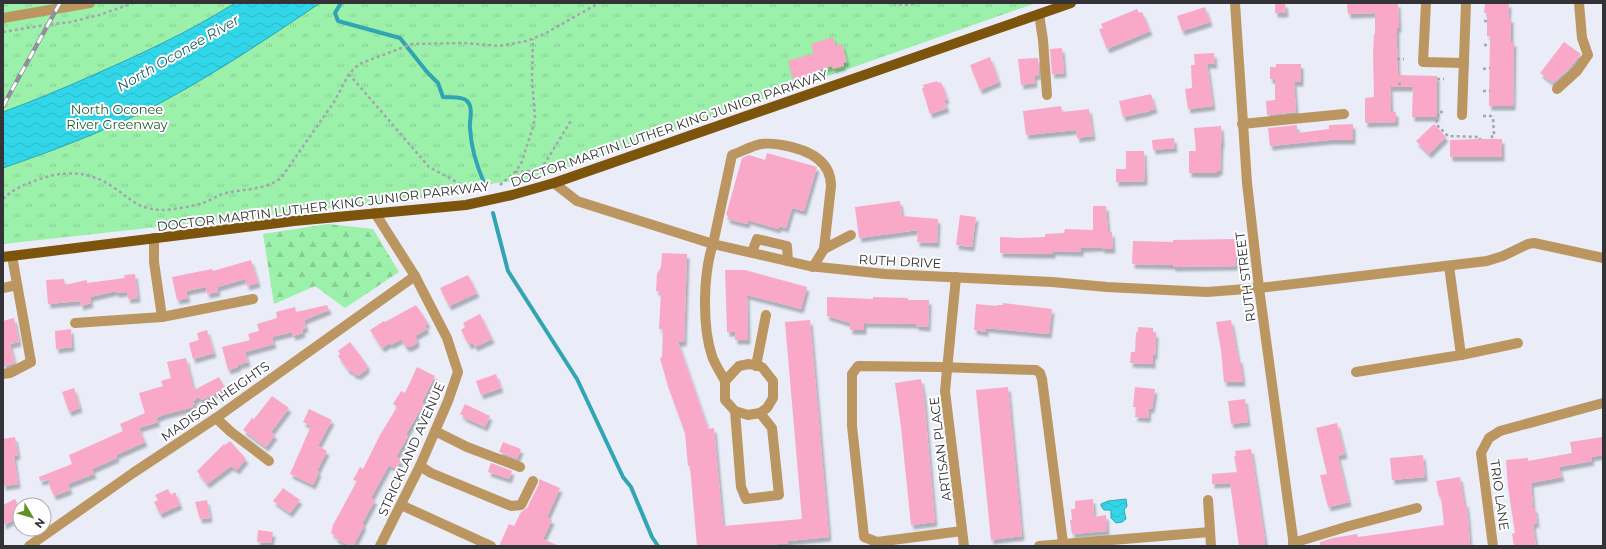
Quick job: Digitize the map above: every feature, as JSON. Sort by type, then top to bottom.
[{"type":"main road","name":"DOCTOR MARTIN LUTHER KING JUNIOR PARKWAY","points":[[8,256],[294,221],[466,205],[512,195],[554,183],[1070,3]]},
{"type":"street","points":[[3,18],[90,3]]},
{"type":"street","name":"RUTH STREET","points":[[1235,3],[1242,124],[1259,288],[1293,545]]},
{"type":"street","points":[[1426,3],[1423,62],[1464,63]]},
{"type":"street","points":[[1462,114],[1466,3]]},
{"type":"street","points":[[1557,89],[1577,71],[1588,56],[1582,38],[1579,3]]},
{"type":"street","points":[[1039,14],[1044,40],[1047,95]]},
{"type":"street","points":[[1242,124],[1344,114]]},
{"type":"street","points":[[725,381],[739,366],[749,364],[762,367],[773,381],[773,398],[767,408],[760,413],[748,415],[735,411],[725,400],[725,381],[712,356],[705,323],[708,257],[713,244],[732,155],[761,144],[774,144],[797,148],[808,152],[819,158],[827,169],[831,178],[831,186],[824,250],[813,267]]},
{"type":"street","name":"RUTH DRIVE","points":[[554,183],[577,201],[713,244],[813,267],[885,274],[1207,292],[1259,288],[1487,261],[1503,256],[1528,244],[1603,258]]},
{"type":"street","name":"STRICKLAND AVENUE","points":[[375,213],[415,276],[447,338],[458,372],[436,431],[380,546]]},
{"type":"street","points":[[824,250],[851,235]]},
{"type":"street","points":[[154,238],[154,262],[162,317]]},
{"type":"street","points":[[752,252],[757,239],[787,246],[788,261]]},
{"type":"street","points":[[3,374],[10,373],[31,362],[17,285],[8,256]]},
{"type":"street","points":[[1450,266],[1461,355]]},
{"type":"street","name":"MADISON HEIGHTS","points":[[29,546],[133,473],[216,418],[415,276]]},
{"type":"street","name":"ARTISAN PLACE","points":[[956,277],[945,391],[964,546]]},
{"type":"street","points":[[3,288],[17,285]]},
{"type":"street","points":[[75,323],[162,317],[253,298]]},
{"type":"street","points":[[756,366],[766,315]]},
{"type":"street","points":[[1356,372],[1461,355],[1518,343]]},
{"type":"street","points":[[962,531],[877,542],[864,537],[852,426],[852,374],[858,366],[1036,370],[1040,373],[1063,544]]},
{"type":"street","name":"TRIO LANE","points":[[1493,546],[1481,454],[1489,438],[1500,431],[1603,403]]},
{"type":"street","points":[[735,411],[741,486],[746,500],[779,495],[772,428],[760,413]]},
{"type":"street","points":[[216,418],[231,432],[269,461]]},
{"type":"street","points":[[436,431],[467,447],[520,467]]},
{"type":"street","points":[[420,466],[431,473],[511,506],[521,505],[533,481]]},
{"type":"street","points":[[1208,500],[1211,546]]},
{"type":"street","points":[[401,505],[491,546]]},
{"type":"street","points":[[1293,545],[1349,526],[1417,508]]},
{"type":"street","points":[[1039,546],[1210,532]]},
{"type":"path","points":[[3,32],[71,22],[99,15],[134,3]]},
{"type":"path","points":[[3,199],[14,190],[27,184],[62,173],[93,176],[113,187],[136,204],[161,210],[203,203],[224,194],[266,186],[281,178],[330,108],[349,74],[359,64],[412,44],[464,43],[499,46],[533,39],[599,3]]},
{"type":"path","points":[[887,3],[908,5],[917,3]]},
{"type":"path","points":[[508,179],[515,172],[525,154],[535,118],[532,80],[533,39]]},
{"type":"path","points":[[1484,45],[1490,45]]},
{"type":"path","points":[[1397,59],[1404,59]]},
{"type":"path","points":[[1483,69],[1490,68]]},
{"type":"path","points":[[349,74],[429,167],[465,187]]},
{"type":"path","points":[[1437,79],[1444,79]]},
{"type":"path","points":[[1398,84],[1404,83]]},
{"type":"path","points":[[1483,91],[1490,91]]},
{"type":"path","points":[[1443,112],[1439,112],[1436,124],[1448,136],[1480,137],[1480,139]]},
{"type":"path","points":[[1483,116],[1491,116],[1493,118],[1494,135],[1492,135],[1492,139]]},
{"type":"path","points":[[515,172],[531,171],[540,168],[545,163],[572,120]]},
{"type":"green space","name":"North Oconee River Greenway","points":[[3,3],[1036,3],[535,179],[496,183],[463,192],[422,198],[3,244]]},
{"type":"green space","points":[[328,224],[373,229],[399,272],[345,308],[315,286],[274,304],[263,234]]},
{"type":"water","name":"North Oconee River","points":[[235,3],[320,3],[213,73],[147,110],[76,141],[3,168],[3,112],[110,68],[200,24]]},
{"type":"water","points":[[1126,499],[1127,506],[1124,510],[1126,519],[1122,522],[1116,523],[1111,518],[1111,510],[1104,510],[1101,504],[1108,501]]},
{"type":"building","points":[[1275,3],[1285,3],[1286,13],[1275,13]]},
{"type":"building","points":[[1347,3],[1398,3],[1398,75],[1437,76],[1437,117],[1412,117],[1413,87],[1390,87],[1391,112],[1396,112],[1396,122],[1365,123],[1365,98],[1374,97],[1373,53],[1375,13],[1348,14]]},
{"type":"building","points":[[1485,3],[1509,3],[1508,18],[1511,18],[1511,42],[1514,42],[1513,106],[1489,106],[1490,36],[1487,36],[1487,13],[1484,13]]},
{"type":"building","points":[[1205,7],[1210,22],[1182,31],[1177,16]]},
{"type":"building","points":[[1137,9],[1139,13],[1142,12],[1150,31],[1107,49],[1099,29],[1103,28],[1101,24]]},
{"type":"building","points":[[833,37],[836,46],[842,44],[847,62],[843,63],[844,66],[833,69],[832,66],[808,74],[809,79],[799,82],[797,78],[793,79],[788,61],[814,53],[811,44]]},
{"type":"building","points":[[1564,42],[1581,54],[1568,70],[1553,83],[1540,73]]},
{"type":"building","points":[[1062,48],[1064,73],[1052,74],[1050,49]]},
{"type":"building","points":[[1214,53],[1215,64],[1207,64],[1213,106],[1188,109],[1185,89],[1192,88],[1191,65],[1195,65],[1194,54]]},
{"type":"building","points":[[990,57],[999,82],[980,90],[970,65]]},
{"type":"building","points":[[1038,58],[1039,75],[1034,76],[1035,83],[1021,85],[1018,59]]},
{"type":"building","points":[[1276,64],[1301,64],[1301,82],[1294,82],[1296,112],[1267,115],[1266,101],[1275,100],[1275,79],[1270,79],[1270,67],[1276,67]]},
{"type":"building","points":[[937,81],[938,83],[941,82],[947,99],[944,100],[947,108],[930,114],[922,88],[924,88],[923,85]]},
{"type":"building","points":[[1151,94],[1155,109],[1123,117],[1119,101]]},
{"type":"building","points":[[1061,106],[1062,112],[1089,109],[1093,136],[1077,138],[1076,130],[1026,135],[1023,111]]},
{"type":"building","points":[[1353,124],[1353,140],[1329,140],[1270,146],[1268,128],[1297,125],[1297,133],[1329,129],[1329,125]]},
{"type":"building","points":[[1434,124],[1446,137],[1429,154],[1416,141]]},
{"type":"building","points":[[1221,126],[1222,143],[1220,171],[1217,171],[1217,173],[1189,173],[1189,151],[1196,151],[1194,128]]},
{"type":"building","points":[[1174,138],[1175,148],[1153,150],[1152,140]]},
{"type":"building","points":[[1502,139],[1502,157],[1450,157],[1450,140]]},
{"type":"building","points":[[1126,151],[1144,151],[1145,181],[1116,182],[1116,169],[1126,169]]},
{"type":"building","points":[[767,153],[817,167],[804,211],[792,208],[786,228],[779,226],[778,229],[748,220],[747,224],[727,219],[728,216],[726,215],[742,158],[749,155],[765,160]]},
{"type":"building","points":[[900,201],[902,216],[938,219],[937,243],[917,242],[918,230],[859,238],[855,207]]},
{"type":"building","points":[[1093,206],[1106,206],[1108,232],[1112,232],[1113,249],[1102,249],[1102,247],[1081,248],[1081,252],[1053,251],[1053,254],[1000,253],[1000,237],[1045,237],[1045,234],[1064,233],[1065,229],[1093,230]]},
{"type":"building","points":[[960,215],[976,217],[972,247],[956,245]]},
{"type":"building","points":[[1236,239],[1236,266],[1173,267],[1173,265],[1132,264],[1133,241],[1173,242],[1173,240]]},
{"type":"building","points":[[662,253],[687,254],[684,342],[678,342],[708,429],[714,428],[723,526],[802,519],[785,322],[810,320],[829,537],[757,546],[697,546],[690,466],[688,466],[685,433],[668,386],[660,358],[662,357],[663,329],[659,329],[661,292],[656,291],[657,274],[661,267]]},
{"type":"building","points":[[251,260],[258,283],[247,286],[245,279],[217,287],[218,292],[207,294],[206,287],[186,291],[188,298],[177,300],[172,277],[212,269],[213,271]]},
{"type":"building","points":[[725,270],[745,270],[807,287],[801,309],[747,295],[748,340],[735,340],[735,332],[727,332]]},
{"type":"building","points":[[135,274],[138,298],[128,299],[127,292],[116,293],[116,291],[90,297],[91,303],[81,306],[80,301],[48,304],[46,280],[64,279],[65,285],[87,280],[87,283],[125,278],[124,275]]},
{"type":"building","points":[[468,275],[477,293],[449,306],[440,288]]},
{"type":"building","points":[[827,297],[873,299],[873,297],[908,298],[908,300],[929,300],[928,327],[916,326],[916,324],[864,323],[864,330],[850,330],[850,323],[827,316]]},
{"type":"building","points":[[1003,303],[1052,309],[1049,334],[986,328],[986,332],[974,330],[976,304],[997,306],[1003,305]]},
{"type":"building","points":[[327,305],[329,310],[304,320],[306,328],[302,329],[303,333],[293,336],[292,332],[272,337],[274,344],[245,352],[248,362],[228,370],[222,347],[250,340],[248,334],[259,331],[257,324],[277,318],[276,312],[295,307],[296,312]]},
{"type":"building","points":[[416,305],[428,323],[425,325],[427,329],[415,336],[417,343],[410,347],[406,347],[401,339],[382,348],[370,330],[384,321],[385,322]]},
{"type":"building","points":[[480,314],[492,339],[475,347],[473,343],[469,345],[461,330],[465,327],[463,323]]},
{"type":"building","points":[[14,318],[19,342],[10,344],[15,363],[3,367],[3,321]]},
{"type":"building","points":[[1231,320],[1238,359],[1240,359],[1243,382],[1224,382],[1221,350],[1216,322]]},
{"type":"building","points":[[1138,327],[1153,328],[1153,333],[1156,333],[1153,364],[1130,363],[1131,352],[1135,352],[1136,332],[1138,332]]},
{"type":"building","points":[[71,329],[72,347],[56,349],[55,331]]},
{"type":"building","points":[[207,330],[214,353],[193,359],[189,343],[199,340],[197,333]]},
{"type":"building","points":[[350,342],[368,366],[366,367],[367,369],[358,376],[350,370],[349,371],[338,356],[340,354],[338,351]]},
{"type":"building","points":[[186,358],[194,390],[219,377],[225,389],[202,400],[198,397],[193,402],[195,404],[192,405],[193,407],[163,415],[156,418],[158,422],[139,428],[145,442],[116,455],[117,458],[92,469],[94,474],[68,484],[70,490],[54,496],[48,482],[53,479],[40,481],[39,477],[72,464],[69,455],[123,431],[120,424],[145,413],[139,393],[163,386],[161,381],[171,378],[167,362]]},
{"type":"building","points":[[417,367],[435,376],[422,402],[424,404],[406,434],[408,436],[396,457],[401,460],[396,469],[389,465],[371,498],[375,500],[362,524],[364,525],[354,545],[351,544],[350,546],[335,538],[336,536],[331,533],[333,525],[357,481],[353,480],[360,467],[363,469],[380,435],[397,407],[393,404],[401,391],[405,393]]},
{"type":"building","points":[[496,374],[501,388],[481,395],[476,381]]},
{"type":"building","points":[[921,379],[924,397],[935,522],[911,525],[895,383]]},
{"type":"building","points":[[1008,387],[1022,536],[991,540],[976,390]]},
{"type":"building","points":[[1135,387],[1155,389],[1152,409],[1149,408],[1148,418],[1135,417],[1136,407],[1133,407]]},
{"type":"building","points":[[74,388],[80,408],[69,412],[62,392]]},
{"type":"building","points":[[272,396],[289,408],[271,432],[275,435],[266,447],[243,430],[252,418],[254,419]]},
{"type":"building","points":[[1245,399],[1248,422],[1231,424],[1228,401]]},
{"type":"building","points":[[465,404],[490,416],[485,427],[463,417],[464,416],[460,414]]},
{"type":"building","points":[[309,409],[332,420],[318,446],[327,451],[317,471],[319,472],[313,485],[290,474],[311,426],[303,422]]},
{"type":"building","points":[[1337,423],[1345,454],[1338,456],[1349,502],[1328,507],[1320,475],[1327,474],[1316,428]]},
{"type":"building","points":[[15,437],[18,455],[14,456],[18,484],[3,486],[3,439]]},
{"type":"building","points":[[1603,437],[1603,455],[1591,457],[1592,461],[1559,467],[1562,477],[1531,483],[1533,508],[1535,508],[1537,523],[1533,524],[1536,546],[1514,546],[1512,534],[1515,533],[1508,487],[1506,460],[1528,458],[1528,461],[1572,453],[1570,442]]},
{"type":"building","points":[[230,441],[246,459],[237,470],[231,466],[207,484],[197,471],[224,444],[225,445]]},
{"type":"building","points":[[503,442],[521,449],[517,459],[499,452]]},
{"type":"building","points":[[1251,449],[1265,540],[1264,546],[1239,546],[1230,483],[1212,484],[1212,474],[1237,472],[1234,456],[1236,456],[1235,451]]},
{"type":"building","points":[[1423,455],[1425,477],[1392,480],[1390,458]]},
{"type":"building","points":[[491,463],[512,471],[509,479],[488,472]]},
{"type":"building","points":[[1460,477],[1464,503],[1466,503],[1470,546],[1320,546],[1320,542],[1333,538],[1357,534],[1358,537],[1444,525],[1441,496],[1439,497],[1436,481]]},
{"type":"building","points":[[539,479],[560,488],[547,517],[552,520],[543,539],[559,546],[499,546],[509,524],[514,526],[521,512],[527,508],[539,484]]},
{"type":"building","points":[[283,488],[300,500],[290,513],[273,501]]},
{"type":"building","points":[[168,489],[171,495],[175,492],[180,505],[160,514],[154,502],[158,500],[155,495]]},
{"type":"building","points":[[1093,499],[1094,517],[1106,515],[1107,531],[1072,534],[1070,520],[1072,520],[1071,509],[1075,509],[1075,501]]},
{"type":"building","points":[[12,500],[12,521],[3,525],[3,505]]},
{"type":"building","points":[[207,500],[210,518],[200,519],[195,502]]},
{"type":"building","points":[[258,530],[273,532],[271,543],[257,542]]},
{"type":"waterway","points":[[341,3],[335,13],[338,21],[400,38],[427,72],[438,83],[443,97],[459,98],[467,101],[471,111],[470,128],[473,150],[485,185]]},
{"type":"waterway","points":[[493,213],[508,271],[577,379],[623,477],[631,487],[652,537],[658,546]]},
{"type":"railway","points":[[3,106],[60,3]]}]
